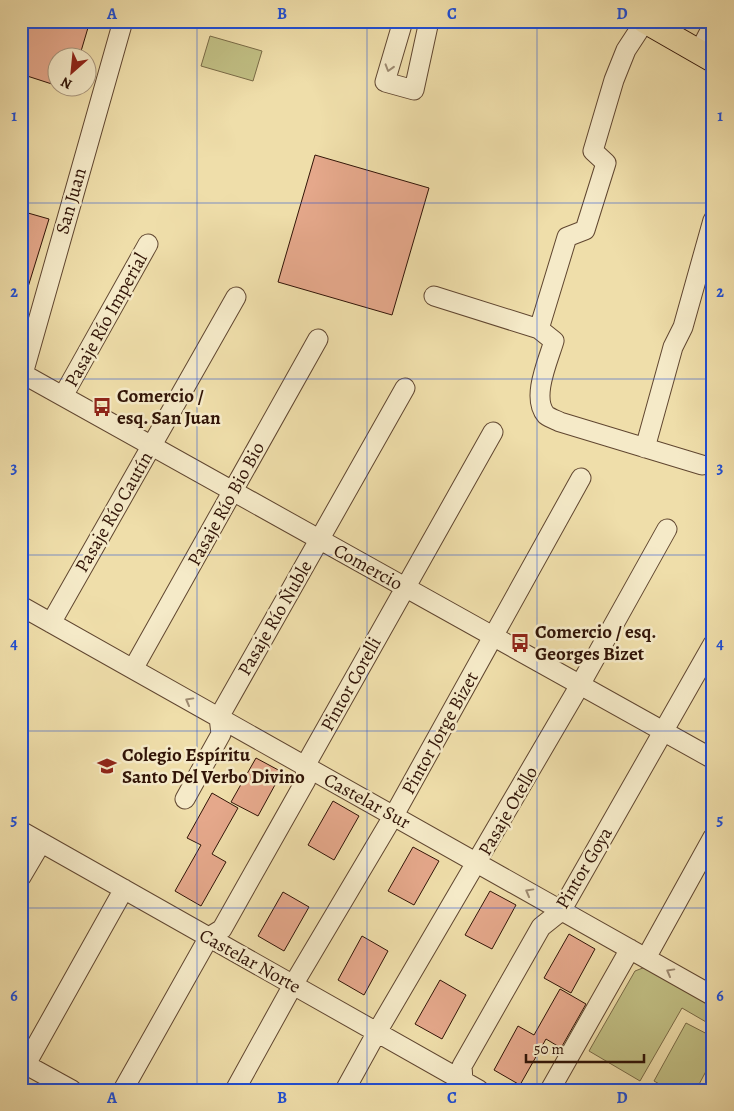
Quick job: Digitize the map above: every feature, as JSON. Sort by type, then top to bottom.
[{"type":"main road","points":[[645,21],[706,56]]},
{"type":"street","name":"San Juan","points":[[22,377],[123,21]]},
{"type":"street","points":[[403,21],[385,82],[414,90],[429,21]]},
{"type":"street","points":[[539,329],[567,237],[585,230],[606,162],[593,151],[614,80],[626,50],[645,21]]},
{"type":"street","points":[[706,56],[713,25]]},
{"type":"street","points":[[645,448],[674,347],[707,262],[713,220]]},
{"type":"street","name":"Pasaje Río Imperial","points":[[63,396],[148,244]]},
{"type":"street","points":[[434,296],[539,329],[554,341],[539,394],[541,407],[548,417],[702,465]]},
{"type":"street","name":"Pasaje Río Cautín","points":[[51,623],[236,297]]},
{"type":"street","name":"Pasaje Río Bio Bio","points":[[133,669],[318,339]]},
{"type":"street","name":"Comercio","points":[[22,377],[63,396],[713,759]]},
{"type":"street","name":"Pasaje Río Ñuble","points":[[185,799],[221,734],[219,717],[405,388]]},
{"type":"street","name":"Pintor Corelli","points":[[123,1090],[209,937],[222,929],[306,780],[305,766],[493,432]]},
{"type":"street","name":"Pintor Jorge Bizet","points":[[235,1090],[294,985],[394,816],[581,478]]},
{"type":"street","name":"Pasaje Otello","points":[[345,1090],[468,876],[478,863],[667,530]]},
{"type":"street","name":"Castelar Sur","points":[[21,606],[713,996]]},
{"type":"street","name":"Pintor Goya","points":[[467,1087],[462,1066],[541,927],[561,911],[713,644]]},
{"type":"street","name":"Castelar Norte","points":[[21,832],[377,1032],[467,1087]]},
{"type":"street","points":[[550,1090],[713,837]]},
{"type":"street","points":[[21,877],[41,842]]},
{"type":"street","points":[[72,1090],[24,1063],[124,889]]},
{"type":"shaded area","points":[[210,36],[262,51],[253,81],[201,66]]},
{"type":"shaded area","points":[[648,966],[713,1003],[713,1026],[682,1008],[640,1081],[589,1051],[635,971]]},
{"type":"shaded area","points":[[686,1023],[713,1037],[713,1058],[696,1090],[670,1090],[654,1081]]},
{"type":"building","points":[[21,21],[90,21],[82,48],[48,48],[48,83],[21,74]]},
{"type":"building","points":[[315,155],[429,188],[392,315],[278,282]]},
{"type":"building","points":[[21,211],[49,219],[24,300],[21,299]]},
{"type":"building","points":[[256,758],[282,772],[258,816],[231,802]]},
{"type":"building","points":[[212,793],[238,808],[212,854],[226,862],[201,906],[175,891],[201,845],[187,838]]},
{"type":"building","points":[[333,801],[359,816],[334,860],[308,845]]},
{"type":"building","points":[[413,847],[439,861],[414,905],[388,891]]},
{"type":"building","points":[[490,891],[516,905],[492,949],[465,935]]},
{"type":"building","points":[[283,892],[309,907],[284,951],[258,936]]},
{"type":"building","points":[[569,934],[595,949],[571,993],[544,978]]},
{"type":"building","points":[[362,936],[388,951],[364,995],[338,980]]},
{"type":"building","points":[[440,980],[466,995],[442,1039],[415,1024]]},
{"type":"building","points":[[560,989],[586,1004],[561,1048],[546,1039],[520,1085],[494,1070],[518,1026],[534,1035]]},
{"type":"place","name":"Comercio / esq. San Juan","points":[[102,407]]},
{"type":"place","name":"Comercio / esq. Georges Bizet","points":[[520,643]]},
{"type":"place","name":"Colegio Espíritu Santo Del Verbo Divino","points":[[107,766]]}]
